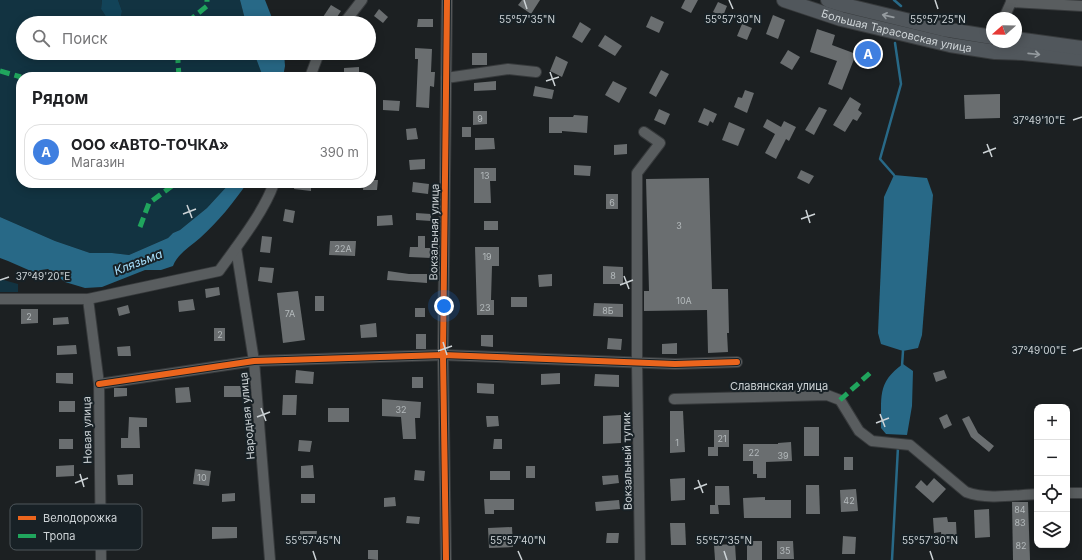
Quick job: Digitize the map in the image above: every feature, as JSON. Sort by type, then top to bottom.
[{"type":"street","points":[[349,16],[362,0]]},
{"type":"street","name":"Вокзальная улица","points":[[446,0],[443,355],[446,560]]},
{"type":"street","name":"Большая Тарасовская улица","points":[[784,0],[841,19],[950,45],[995,52],[1023,53],[1082,59]]},
{"type":"street","name":"Большая Тарасовская улица","points":[[828,0],[942,29],[986,34]]},
{"type":"street","points":[[1008,12],[1012,1],[1082,6]]},
{"type":"street","points":[[1022,39],[1082,48]]},
{"type":"street","points":[[312,72],[317,60]]},
{"type":"street","points":[[446,78],[508,69],[536,72]]},
{"type":"street","name":"Вокзальный тупик","points":[[640,560],[637,362],[637,173],[660,143],[644,132]]},
{"type":"street","points":[[0,299],[88,300],[219,271],[270,196],[272,188]]},
{"type":"street","name":"Народная улица","points":[[236,248],[254,361],[270,560]]},
{"type":"street","name":"Новая улица","points":[[88,300],[99,384],[100,504]]},
{"type":"street","points":[[99,384],[254,361],[443,355],[675,364],[737,362]]},
{"type":"street","name":"Славянская улица","points":[[674,399],[827,395],[840,400],[859,430],[872,441],[910,445],[966,492],[976,496],[1034,494]]},
{"type":"street","points":[[1070,493],[1082,493]]},
{"type":"street","name":"Новая улица","points":[[101,550],[101,560]]},
{"type":"shaded area","points":[[0,0],[102,0],[101,9],[106,16],[16,16],[16,60],[257,60],[261,72],[16,72],[16,188],[225,188],[207,208],[180,230],[173,233],[168,238],[129,255],[90,253],[55,241],[0,217]]},
{"type":"shaded area","points":[[102,0],[118,0],[122,11],[121,16],[106,16],[101,9]]},
{"type":"shaded area","points":[[118,0],[240,0],[244,16],[121,16],[122,11]]},
{"type":"shaded area","points":[[0,279],[18,284],[18,292],[0,292]]},
{"type":"water","points":[[240,0],[265,0],[271,16],[244,16]]},
{"type":"water","points":[[257,60],[285,60],[284,72],[261,72]]},
{"type":"water","points":[[894,175],[927,178],[933,195],[922,335],[918,348],[903,351],[881,344],[878,333],[884,197]]},
{"type":"water","name":"Клязьма","points":[[225,188],[243,188],[219,219],[207,232],[178,257],[173,266],[161,270],[145,270],[102,287],[85,288],[65,282],[48,269],[41,270],[40,275],[0,258],[0,217],[55,241],[90,253],[129,255],[168,238],[207,208]]},
{"type":"water","points":[[903,364],[913,371],[912,406],[907,435],[886,434],[881,428],[882,392],[888,378]]},
{"type":"building","points":[[522,0],[540,0],[531,14],[518,5]]},
{"type":"building","points":[[685,0],[698,0],[691,13],[681,8]]},
{"type":"building","points":[[718,2],[727,6],[723,16],[713,12]]},
{"type":"building","points":[[331,5],[341,11],[338,16],[324,16]]},
{"type":"building","points":[[379,9],[388,17],[383,23],[376,16],[374,16]]},
{"type":"building","points":[[773,15],[785,20],[778,39],[766,34]]},
{"type":"building","points":[[651,16],[664,22],[659,33],[646,27]]},
{"type":"building","points":[[418,19],[433,19],[433,27],[417,27]]},
{"type":"building","points":[[580,22],[591,29],[582,43],[572,37]]},
{"type":"building","points":[[742,24],[752,28],[747,40],[737,36]]},
{"type":"building","points":[[817,29],[835,35],[832,45],[856,54],[842,90],[828,84],[837,61],[810,52]]},
{"type":"building","points":[[605,35],[622,46],[615,56],[598,46]]},
{"type":"building","points":[[415,48],[432,49],[431,72],[435,72],[434,87],[430,86],[429,108],[416,107],[418,59],[415,59]]},
{"type":"building","points":[[788,50],[800,57],[792,70],[780,63]]},
{"type":"building","points":[[865,50],[874,53],[870,64],[862,61]]},
{"type":"building","points":[[472,53],[487,53],[487,65],[472,65]]},
{"type":"building","points":[[556,56],[568,62],[562,77],[550,71]]},
{"type":"building","points":[[359,67],[359,72],[344,72],[344,68]]},
{"type":"building","points":[[661,70],[669,74],[656,97],[649,93]]},
{"type":"building","points":[[496,81],[496,90],[474,91],[474,83]]},
{"type":"building","points":[[613,81],[627,88],[619,103],[605,95]]},
{"type":"building","points":[[535,86],[554,90],[552,99],[533,96]]},
{"type":"building","points":[[745,90],[754,93],[747,113],[734,107],[738,97],[742,98]]},
{"type":"building","points":[[1000,94],[1000,118],[965,119],[964,95]]},
{"type":"building","points":[[850,97],[861,104],[858,110],[862,113],[857,121],[853,119],[845,132],[833,125]]},
{"type":"building","points":[[383,100],[400,101],[399,111],[383,110]]},
{"type":"building","points":[[819,107],[827,110],[814,135],[805,130]]},
{"type":"building","points":[[704,108],[717,114],[713,123],[710,121],[708,126],[698,122]]},
{"type":"building","points":[[659,109],[670,114],[665,125],[654,120]]},
{"type":"building","points":[[473,111],[487,111],[487,124],[473,125]]},
{"type":"building","points":[[574,115],[588,116],[587,133],[562,131],[562,133],[549,133],[549,117],[573,117]]},
{"type":"building","points":[[767,119],[781,127],[784,121],[796,127],[789,141],[786,139],[776,159],[765,153],[775,134],[763,127]]},
{"type":"building","points":[[729,122],[745,129],[738,146],[722,140]]},
{"type":"building","points":[[462,127],[471,127],[471,137],[462,137]]},
{"type":"building","points":[[416,128],[418,139],[407,140],[406,129]]},
{"type":"building","points":[[475,138],[494,138],[495,149],[475,150]]},
{"type":"building","points":[[627,144],[627,154],[614,155],[614,145]]},
{"type":"building","points":[[425,159],[425,169],[410,170],[409,160]]},
{"type":"building","points":[[574,165],[591,166],[590,176],[574,175]]},
{"type":"building","points":[[474,168],[496,168],[496,181],[490,181],[491,203],[474,203]]},
{"type":"building","points":[[801,170],[814,176],[809,184],[797,178]]},
{"type":"building","points":[[709,178],[712,289],[728,289],[728,352],[708,353],[707,310],[644,311],[644,291],[649,291],[646,179]]},
{"type":"building","points":[[376,180],[378,180],[377,190],[363,190],[363,188],[376,188]]},
{"type":"building","points":[[413,182],[429,184],[428,194],[412,192]]},
{"type":"building","points":[[311,188],[311,191],[294,189]]},
{"type":"building","points":[[606,194],[618,194],[618,209],[606,209]]},
{"type":"building","points":[[285,209],[295,211],[293,223],[283,221]]},
{"type":"building","points":[[416,213],[431,214],[431,221],[416,220]]},
{"type":"building","points":[[392,215],[393,225],[377,226],[377,216]]},
{"type":"building","points":[[484,221],[498,221],[498,230],[484,230]]},
{"type":"building","points":[[262,236],[272,237],[270,253],[260,252]]},
{"type":"building","points":[[418,236],[425,236],[425,248],[431,248],[431,258],[409,257],[410,247],[418,247]]},
{"type":"building","points":[[330,241],[356,241],[355,256],[329,255]]},
{"type":"building","points":[[475,247],[499,247],[499,266],[492,266],[491,300],[494,300],[494,315],[477,315]]},
{"type":"building","points":[[603,266],[623,267],[623,284],[603,284]]},
{"type":"building","points":[[260,267],[274,268],[272,283],[258,281]]},
{"type":"building","points":[[388,271],[409,274],[427,274],[427,283],[387,280]]},
{"type":"building","points":[[552,274],[552,286],[539,287],[538,275]]},
{"type":"building","points":[[219,287],[220,295],[206,298],[205,289]]},
{"type":"building","points":[[298,291],[305,340],[283,343],[277,293]]},
{"type":"building","points":[[315,296],[324,296],[324,311],[315,311]]},
{"type":"building","points":[[511,297],[527,297],[527,307],[511,307]]},
{"type":"building","points":[[193,299],[195,310],[179,312],[178,301]]},
{"type":"building","points":[[594,303],[623,304],[623,317],[593,316]]},
{"type":"building","points":[[128,305],[130,313],[119,316],[117,308]]},
{"type":"building","points":[[415,308],[425,308],[425,317],[415,317]]},
{"type":"building","points":[[21,309],[38,309],[38,323],[21,324]]},
{"type":"building","points":[[68,317],[69,324],[53,325],[53,318]]},
{"type":"building","points":[[376,323],[377,337],[361,338],[360,325]]},
{"type":"building","points":[[214,328],[225,328],[225,341],[214,341]]},
{"type":"building","points":[[416,334],[426,334],[426,349],[416,349]]},
{"type":"building","points":[[481,335],[493,335],[493,347],[481,346]]},
{"type":"building","points":[[608,338],[622,339],[621,350],[607,349]]},
{"type":"building","points":[[677,343],[677,354],[662,354],[662,344]]},
{"type":"building","points":[[76,345],[77,354],[57,355],[57,346]]},
{"type":"building","points":[[130,346],[131,356],[118,356],[117,347]]},
{"type":"building","points":[[296,370],[314,372],[313,384],[295,383]]},
{"type":"building","points":[[944,370],[947,378],[936,382],[933,373]]},
{"type":"building","points":[[56,373],[73,373],[73,384],[56,383]]},
{"type":"building","points":[[560,373],[560,384],[541,385],[541,374]]},
{"type":"building","points":[[595,374],[619,375],[619,387],[594,386]]},
{"type":"building","points":[[412,377],[423,377],[423,388],[412,388]]},
{"type":"building","points":[[477,383],[494,384],[494,394],[477,393]]},
{"type":"building","points":[[224,386],[245,386],[246,397],[224,397]]},
{"type":"building","points":[[189,387],[191,402],[176,403],[175,388]]},
{"type":"building","points":[[114,388],[127,388],[127,396],[114,397]]},
{"type":"building","points":[[283,395],[297,395],[296,415],[282,415]]},
{"type":"building","points":[[382,399],[421,402],[420,418],[415,418],[416,439],[403,439],[401,417],[382,416]]},
{"type":"building","points":[[59,401],[75,401],[75,412],[59,412]]},
{"type":"building","points":[[328,408],[349,408],[349,422],[328,422]]},
{"type":"building","points":[[670,411],[683,411],[685,452],[670,453]]},
{"type":"building","points":[[947,414],[952,425],[944,429],[939,418]]},
{"type":"building","points":[[621,415],[621,443],[603,444],[603,416]]},
{"type":"building","points":[[486,416],[498,416],[499,426],[487,427]]},
{"type":"building","points":[[969,416],[978,433],[994,446],[989,452],[971,437],[962,419]]},
{"type":"building","points":[[129,417],[147,418],[147,427],[139,427],[140,448],[121,448],[121,438],[128,438]]},
{"type":"building","points":[[804,427],[819,427],[819,456],[804,456]]},
{"type":"building","points":[[714,430],[729,430],[729,447],[714,447]]},
{"type":"building","points":[[59,439],[73,439],[73,449],[59,449]]},
{"type":"building","points":[[494,439],[502,439],[502,449],[493,449]]},
{"type":"building","points":[[299,440],[312,441],[310,452],[298,451]]},
{"type":"building","points":[[791,442],[792,461],[766,462],[766,478],[757,478],[757,474],[753,474],[753,461],[743,461],[743,444],[778,444]]},
{"type":"building","points":[[708,447],[718,447],[718,456],[708,456]]},
{"type":"building","points":[[844,457],[853,457],[853,470],[844,470]]},
{"type":"building","points":[[74,465],[74,476],[56,477],[56,466]]},
{"type":"building","points":[[313,465],[314,478],[301,478],[301,466]]},
{"type":"building","points":[[526,466],[535,466],[535,478],[526,478]]},
{"type":"building","points":[[195,469],[211,471],[209,486],[193,484]]},
{"type":"building","points":[[415,470],[425,471],[424,481],[414,480]]},
{"type":"building","points":[[490,471],[510,471],[510,480],[490,480]]},
{"type":"building","points":[[133,474],[133,485],[118,485],[117,475]]},
{"type":"building","points":[[618,475],[619,483],[603,485],[602,476]]},
{"type":"building","points":[[685,478],[685,500],[671,501],[670,479]]},
{"type":"building","points":[[934,478],[946,489],[933,503],[915,487],[921,480],[927,486]]},
{"type":"building","points":[[806,485],[819,485],[820,514],[806,514]]},
{"type":"building","points":[[715,486],[729,486],[730,505],[718,505],[719,514],[710,514],[710,505],[715,505]]},
{"type":"building","points":[[856,489],[858,511],[841,512],[840,490]]},
{"type":"building","points":[[235,493],[235,501],[222,502],[222,494]]},
{"type":"building","points":[[301,494],[315,494],[315,503],[301,503]]},
{"type":"building","points":[[395,497],[396,506],[384,507],[384,498]]},
{"type":"building","points":[[765,497],[765,500],[791,500],[791,518],[744,518],[743,498]]},
{"type":"building","points":[[484,499],[514,499],[514,510],[494,510],[494,514],[485,514]]},
{"type":"building","points":[[619,500],[620,509],[596,511],[595,502]]},
{"type":"building","points":[[1012,502],[1028,502],[1030,560],[1013,560]]},
{"type":"building","points":[[989,509],[990,537],[975,538],[974,510]]},
{"type":"building","points":[[407,516],[420,517],[419,524],[406,523]]},
{"type":"building","points":[[947,517],[948,522],[956,522],[957,542],[942,542],[941,532],[934,533],[933,518]]},
{"type":"building","points":[[670,523],[685,523],[686,545],[671,545]]},
{"type":"building","points":[[212,527],[237,527],[237,538],[212,539]]},
{"type":"building","points":[[512,527],[513,547],[489,548],[488,528]]},
{"type":"building","points":[[300,531],[317,531],[316,541],[300,541]]},
{"type":"building","points":[[607,533],[619,533],[618,543],[606,543]]},
{"type":"building","points":[[843,536],[856,537],[855,554],[842,554]]},
{"type":"building","points":[[747,541],[762,541],[762,560],[747,560]]},
{"type":"building","points":[[777,541],[793,541],[794,559],[777,559]]},
{"type":"building","points":[[735,544],[736,560],[715,560],[714,545]]},
{"type":"building","points":[[368,550],[378,550],[378,560],[368,559]]},
{"type":"waterway","points":[[894,0],[901,6]]},
{"type":"waterway","points":[[894,175],[880,159],[901,84],[895,43]]},
{"type":"waterway","points":[[902,366],[903,351]]},
{"type":"waterway","points":[[892,560],[898,447]]},
{"type":"marked path","points":[[195,16],[207,6],[207,0]]},
{"type":"marked path","points":[[178,60],[179,72]]},
{"type":"marked path","points":[[0,71],[16,76]]},
{"type":"marked path","points":[[140,227],[149,203],[169,188]]},
{"type":"marked path","points":[[840,400],[870,373]]},
{"type":"cycle path","points":[[446,560],[443,355],[447,0]]},
{"type":"cycle path","points":[[99,384],[254,361],[443,355],[675,364],[737,362]]},
{"type":"place","name":"ООО «АВТО-ТОЧКА»","points":[[868,54]]}]
